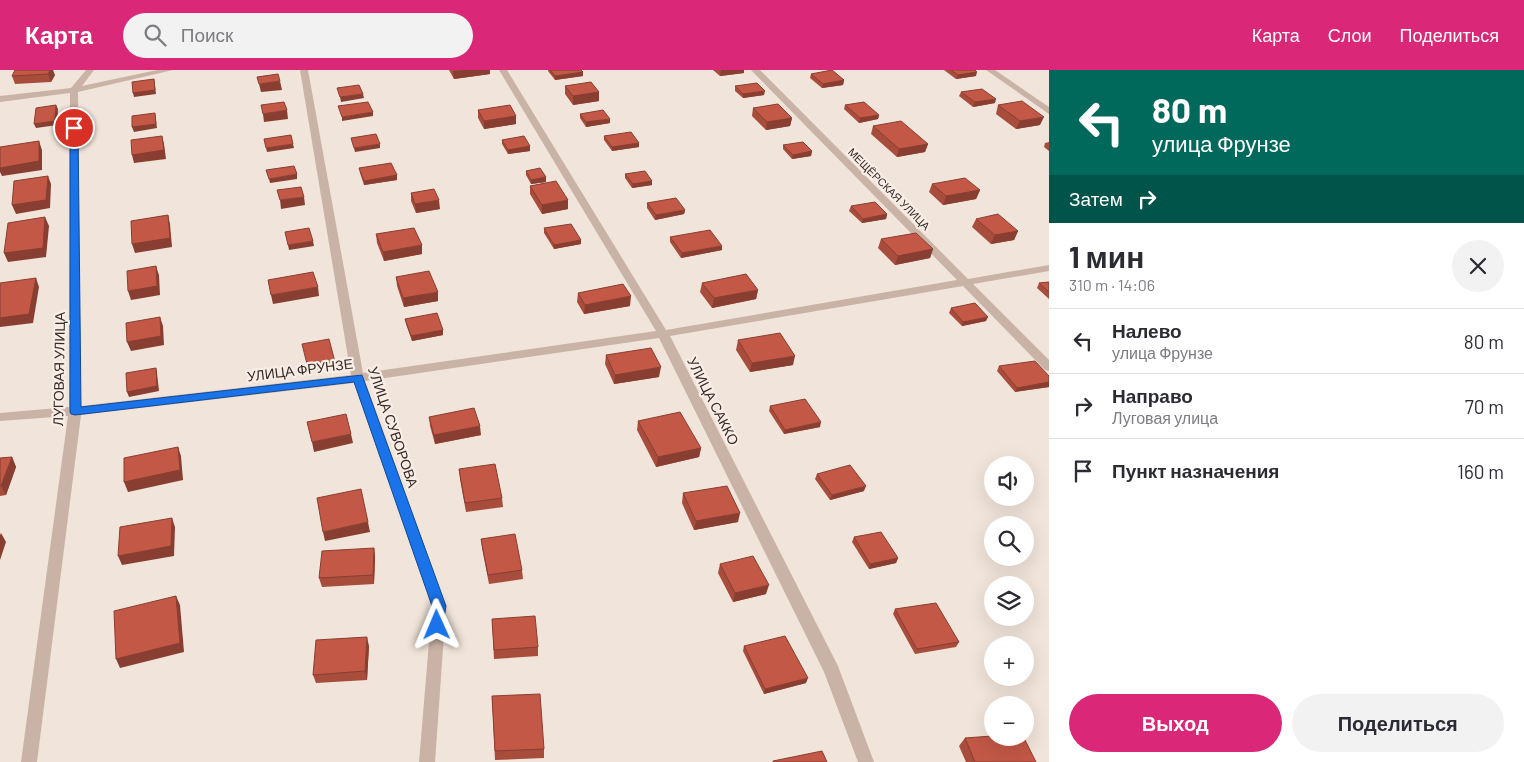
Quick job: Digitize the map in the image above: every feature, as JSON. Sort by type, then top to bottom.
[{"type":"street","points":[[74,90],[90,70]]},
{"type":"street","points":[[0,99],[74,90],[169,70]]},
{"type":"street","name":"УЛИЦА СУВОРОВА","points":[[304,70],[358,378],[439,606],[427,762]]},
{"type":"street","name":"УЛИЦА САККО","points":[[504,70],[663,334],[832,671],[866,762]]},
{"type":"street","name":"МЕЩЁРСКАЯ УЛИЦА","points":[[755,70],[1049,367]]},
{"type":"street","points":[[990,70],[1049,111]]},
{"type":"street","name":"ЛУГОВАЯ УЛИЦА","points":[[28,762],[75,412],[74,90]]},
{"type":"street","name":"УЛИЦА ФРУНЗЕ","points":[[0,418],[75,412],[358,378],[663,334],[1049,268]]},
{"type":"building","points":[[15,70],[50,70],[48,74],[12,76]]},
{"type":"building","points":[[550,70],[581,70],[583,72],[555,76]]},
{"type":"building","points":[[832,70],[844,80],[823,84],[811,74]]},
{"type":"building","points":[[951,70],[975,70],[977,72],[958,75]]},
{"type":"building","points":[[278,74],[280,81],[259,84],[257,77]]},
{"type":"building","points":[[154,79],[155,90],[133,93],[132,82]]},
{"type":"building","points":[[591,82],[599,92],[573,96],[565,86]]},
{"type":"building","points":[[757,83],[765,91],[743,94],[735,86]]},
{"type":"building","points":[[359,85],[363,94],[340,97],[337,88]]},
{"type":"building","points":[[982,89],[996,99],[975,102],[961,92]]},
{"type":"building","points":[[1022,101],[1044,117],[1020,121],[998,105]]},
{"type":"building","points":[[284,102],[287,110],[263,114],[261,105]]},
{"type":"building","points":[[368,102],[373,112],[342,117],[338,106]]},
{"type":"building","points":[[864,102],[879,115],[860,118],[845,105]]},
{"type":"building","points":[[778,104],[792,118],[767,122],[753,108]]},
{"type":"building","points":[[56,105],[55,121],[34,124],[36,108]]},
{"type":"building","points":[[510,105],[516,116],[484,121],[478,110]]},
{"type":"building","points":[[603,110],[610,119],[586,122],[580,114]]},
{"type":"building","points":[[155,113],[156,124],[132,127],[132,116]]},
{"type":"building","points":[[901,121],[928,144],[899,149],[873,126]]},
{"type":"building","points":[[631,132],[639,143],[612,147],[604,136]]},
{"type":"building","points":[[376,134],[380,144],[354,148],[351,138]]},
{"type":"building","points":[[291,135],[293,144],[266,148],[264,139]]},
{"type":"building","points":[[162,136],[164,150],[132,155],[131,140]]},
{"type":"building","points":[[524,136],[530,146],[508,150],[502,140]]},
{"type":"building","points":[[39,141],[39,161],[0,168],[0,147]]},
{"type":"building","points":[[803,142],[812,151],[793,155],[783,145]]},
{"type":"building","points":[[391,163],[397,175],[364,181],[359,168]]},
{"type":"building","points":[[294,166],[297,174],[269,179],[266,170]]},
{"type":"building","points":[[540,168],[546,177],[531,180],[526,171]]},
{"type":"building","points":[[645,171],[652,181],[633,184],[625,174]]},
{"type":"building","points":[[48,176],[46,200],[12,205],[14,181]]},
{"type":"building","points":[[965,178],[980,190],[946,196],[932,184]]},
{"type":"building","points":[[556,181],[568,200],[542,205],[530,186]]},
{"type":"building","points":[[301,187],[304,197],[280,200],[277,190]]},
{"type":"building","points":[[434,189],[439,200],[415,204],[411,193]]},
{"type":"building","points":[[676,198],[685,210],[656,215],[647,203]]},
{"type":"building","points":[[875,202],[887,214],[863,219],[851,206]]},
{"type":"building","points":[[998,214],[1018,231],[995,235],[976,219]]},
{"type":"building","points":[[168,215],[170,238],[132,244],[131,221]]},
{"type":"building","points":[[45,217],[43,248],[4,253],[8,223]]},
{"type":"building","points":[[571,224],[581,240],[554,245],[544,228]]},
{"type":"building","points":[[309,228],[313,241],[288,245],[285,232]]},
{"type":"building","points":[[414,228],[422,245],[383,252],[376,234]]},
{"type":"building","points":[[710,230],[722,246],[682,253],[670,237]]},
{"type":"building","points":[[916,233],[933,249],[898,256],[881,239]]},
{"type":"building","points":[[156,266],[157,286],[128,291],[127,271]]},
{"type":"building","points":[[429,271],[438,292],[403,298],[396,277]]},
{"type":"building","points":[[313,272],[318,287],[271,295],[268,280]]},
{"type":"building","points":[[746,274],[758,290],[714,298],[702,283]]},
{"type":"building","points":[[36,278],[29,314],[0,318],[0,283]]},
{"type":"building","points":[[1049,282],[1049,292],[1039,283]]},
{"type":"building","points":[[623,284],[631,296],[585,305],[578,293]]},
{"type":"building","points":[[975,303],[988,317],[963,322],[951,308]]},
{"type":"building","points":[[437,313],[443,330],[411,336],[405,319]]},
{"type":"building","points":[[160,317],[161,336],[127,342],[126,323]]},
{"type":"building","points":[[780,333],[795,356],[752,363],[738,340]]},
{"type":"building","points":[[329,339],[335,362],[308,368],[302,344]]},
{"type":"building","points":[[651,348],[661,367],[615,375],[606,355]]},
{"type":"building","points":[[1035,361],[1049,376],[1049,382],[1017,388],[999,366]]},
{"type":"building","points":[[156,368],[157,386],[127,392],[126,373]]},
{"type":"building","points":[[805,399],[821,422],[785,430],[770,406]]},
{"type":"building","points":[[474,408],[480,426],[434,435],[429,417]]},
{"type":"building","points":[[680,412],[701,448],[658,457],[638,421]]},
{"type":"building","points":[[346,414],[351,434],[312,442],[307,422]]},
{"type":"building","points":[[178,447],[180,470],[124,482],[124,458]]},
{"type":"building","points":[[12,457],[1,486],[0,486],[0,458]]},
{"type":"building","points":[[495,464],[502,498],[465,503],[459,469]]},
{"type":"building","points":[[850,465],[866,486],[832,495],[817,474]]},
{"type":"building","points":[[727,486],[740,513],[696,521],[683,493]]},
{"type":"building","points":[[361,489],[368,522],[323,532],[317,498]]},
{"type":"building","points":[[172,518],[171,546],[118,556],[120,527]]},
{"type":"building","points":[[881,532],[898,558],[870,564],[854,537]]},
{"type":"building","points":[[515,534],[522,570],[488,575],[481,539]]},
{"type":"building","points":[[374,548],[373,575],[319,578],[322,551]]},
{"type":"building","points":[[753,556],[769,585],[735,593],[720,564]]},
{"type":"building","points":[[176,596],[180,643],[116,659],[114,611]]},
{"type":"building","points":[[936,603],[959,642],[917,649],[895,609]]},
{"type":"building","points":[[535,616],[538,647],[494,650],[492,619]]},
{"type":"building","points":[[785,636],[808,678],[765,689],[744,646]]},
{"type":"building","points":[[367,637],[365,671],[313,675],[316,640]]},
{"type":"building","points":[[540,694],[544,749],[495,751],[492,696]]},
{"type":"building","points":[[984,737],[984,746],[1028,746],[1036,762],[975,762],[965,738]]},
{"type":"building","points":[[822,751],[827,762],[773,762],[773,761]]},
{"type":"route","points":[[74,128],[75,412],[358,378],[439,606],[437,625]]}]
